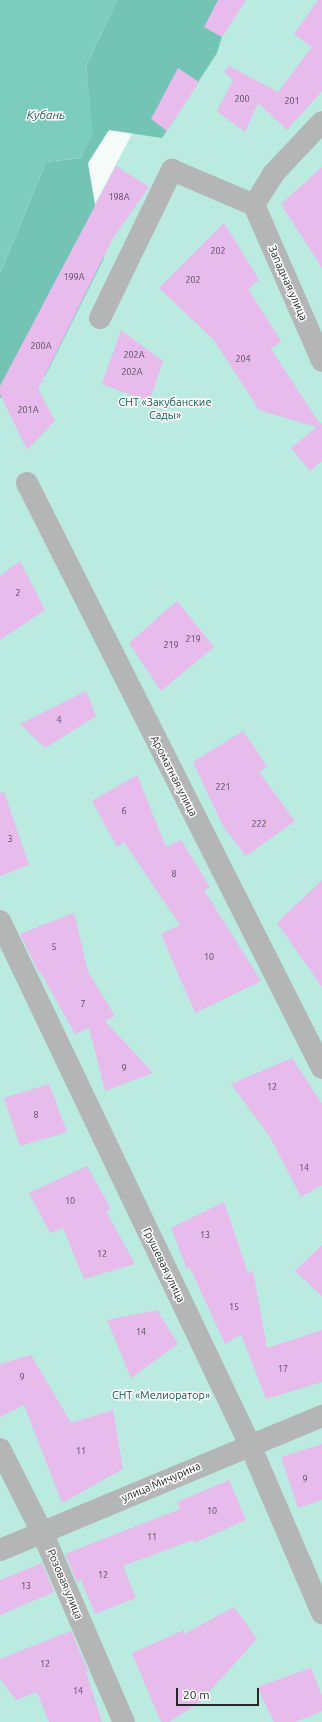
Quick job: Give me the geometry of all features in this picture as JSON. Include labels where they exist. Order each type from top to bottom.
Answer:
[{"type":"street","points":[[100,318],[172,170],[254,205],[273,174],[322,122]]},
{"type":"street","name":"Западная улица","points":[[254,205],[322,361]]},
{"type":"street","name":"Ароматная улица","points":[[27,483],[322,1068]]},
{"type":"street","name":"Грушевая улица","points":[[0,921],[250,1445],[322,1613]]},
{"type":"street","name":"улица Мичурина","points":[[0,1550],[322,1416]]},
{"type":"street","name":"Розовая улица","points":[[0,1449],[42,1532],[124,1722]]},
{"type":"green space","name":"СНТ «Мелиоратор»","points":[[198,0],[322,0],[322,1722],[0,1722],[0,383],[159,83]]},
{"type":"shaded area","points":[[117,0],[233,0],[217,53],[162,138],[109,130],[88,163],[104,258],[45,376],[0,398],[0,273],[46,162],[81,158],[92,133],[86,66]]},
{"type":"water","name":"Кубань","points":[[0,0],[117,0],[86,66],[93,133],[81,158],[46,162],[0,273]]},
{"type":"building","points":[[218,0],[246,0],[222,37],[204,27]]},
{"type":"building","points":[[318,0],[322,0],[322,91],[287,130],[258,103],[245,132],[217,111],[233,80],[224,72],[229,66],[278,92],[312,47],[294,34]]},
{"type":"building","points":[[178,68],[199,82],[167,131],[151,119]]},
{"type":"building","points":[[116,166],[149,187],[113,238],[38,389],[55,421],[27,450],[0,394],[0,386]]},
{"type":"building","points":[[322,167],[322,268],[281,204]]},
{"type":"building","points":[[224,223],[259,280],[248,289],[281,341],[271,349],[320,424],[322,423],[322,461],[310,471],[291,448],[317,427],[259,410],[214,340],[159,288]]},
{"type":"building","points":[[121,330],[163,361],[149,402],[102,384]]},
{"type":"building","points":[[20,561],[45,610],[0,640],[0,576]]},
{"type":"building","points":[[177,601],[214,647],[161,691],[129,643]]},
{"type":"building","points":[[86,691],[96,716],[45,748],[20,724]]},
{"type":"building","points":[[243,731],[267,766],[259,772],[295,821],[246,856],[223,826],[193,762]]},
{"type":"building","points":[[137,775],[166,847],[181,840],[210,887],[204,890],[261,981],[195,1013],[161,934],[180,925],[124,842],[117,847],[92,801]]},
{"type":"building","points":[[4,792],[29,865],[0,876],[0,793]]},
{"type":"building","points":[[322,880],[322,987],[277,923]]},
{"type":"building","points":[[74,913],[88,972],[115,1016],[105,1021],[153,1073],[105,1091],[89,1028],[75,1034],[41,973],[39,973],[20,934]]},
{"type":"building","points":[[292,1058],[322,1104],[322,1185],[301,1197],[270,1137],[231,1084]]},
{"type":"building","points":[[49,1084],[67,1132],[20,1146],[4,1098]]},
{"type":"building","points":[[87,1166],[111,1209],[106,1211],[135,1264],[84,1279],[63,1228],[50,1233],[29,1193]]},
{"type":"building","points":[[224,1202],[248,1273],[253,1271],[267,1348],[322,1330],[322,1382],[266,1399],[241,1334],[225,1344],[190,1268],[187,1269],[171,1228]]},
{"type":"building","points":[[322,1245],[322,1296],[295,1271]]},
{"type":"building","points":[[157,1310],[178,1344],[131,1378],[107,1320]]},
{"type":"building","points":[[31,1355],[71,1423],[113,1410],[123,1469],[62,1503],[24,1405],[0,1417],[0,1364]]},
{"type":"building","points":[[322,1444],[322,1500],[298,1508],[281,1457]]},
{"type":"building","points":[[229,1480],[246,1520],[194,1543],[193,1540],[123,1566],[136,1598],[95,1614],[81,1580],[77,1582],[65,1554],[180,1509],[177,1502]]},
{"type":"building","points":[[42,1563],[54,1592],[0,1615],[0,1580]]},
{"type":"building","points":[[234,1607],[257,1639],[200,1702],[169,1722],[161,1722],[132,1653],[184,1630],[184,1634]]},
{"type":"building","points":[[71,1631],[88,1671],[86,1672],[102,1722],[49,1722],[37,1692],[16,1700],[0,1679],[0,1659]]},
{"type":"building","points":[[311,1668],[322,1696],[322,1711],[295,1722],[274,1722],[257,1687]]},
{"type":"park label","name":"СНТ «Закубанские Сады»","points":[[165,409]]}]
